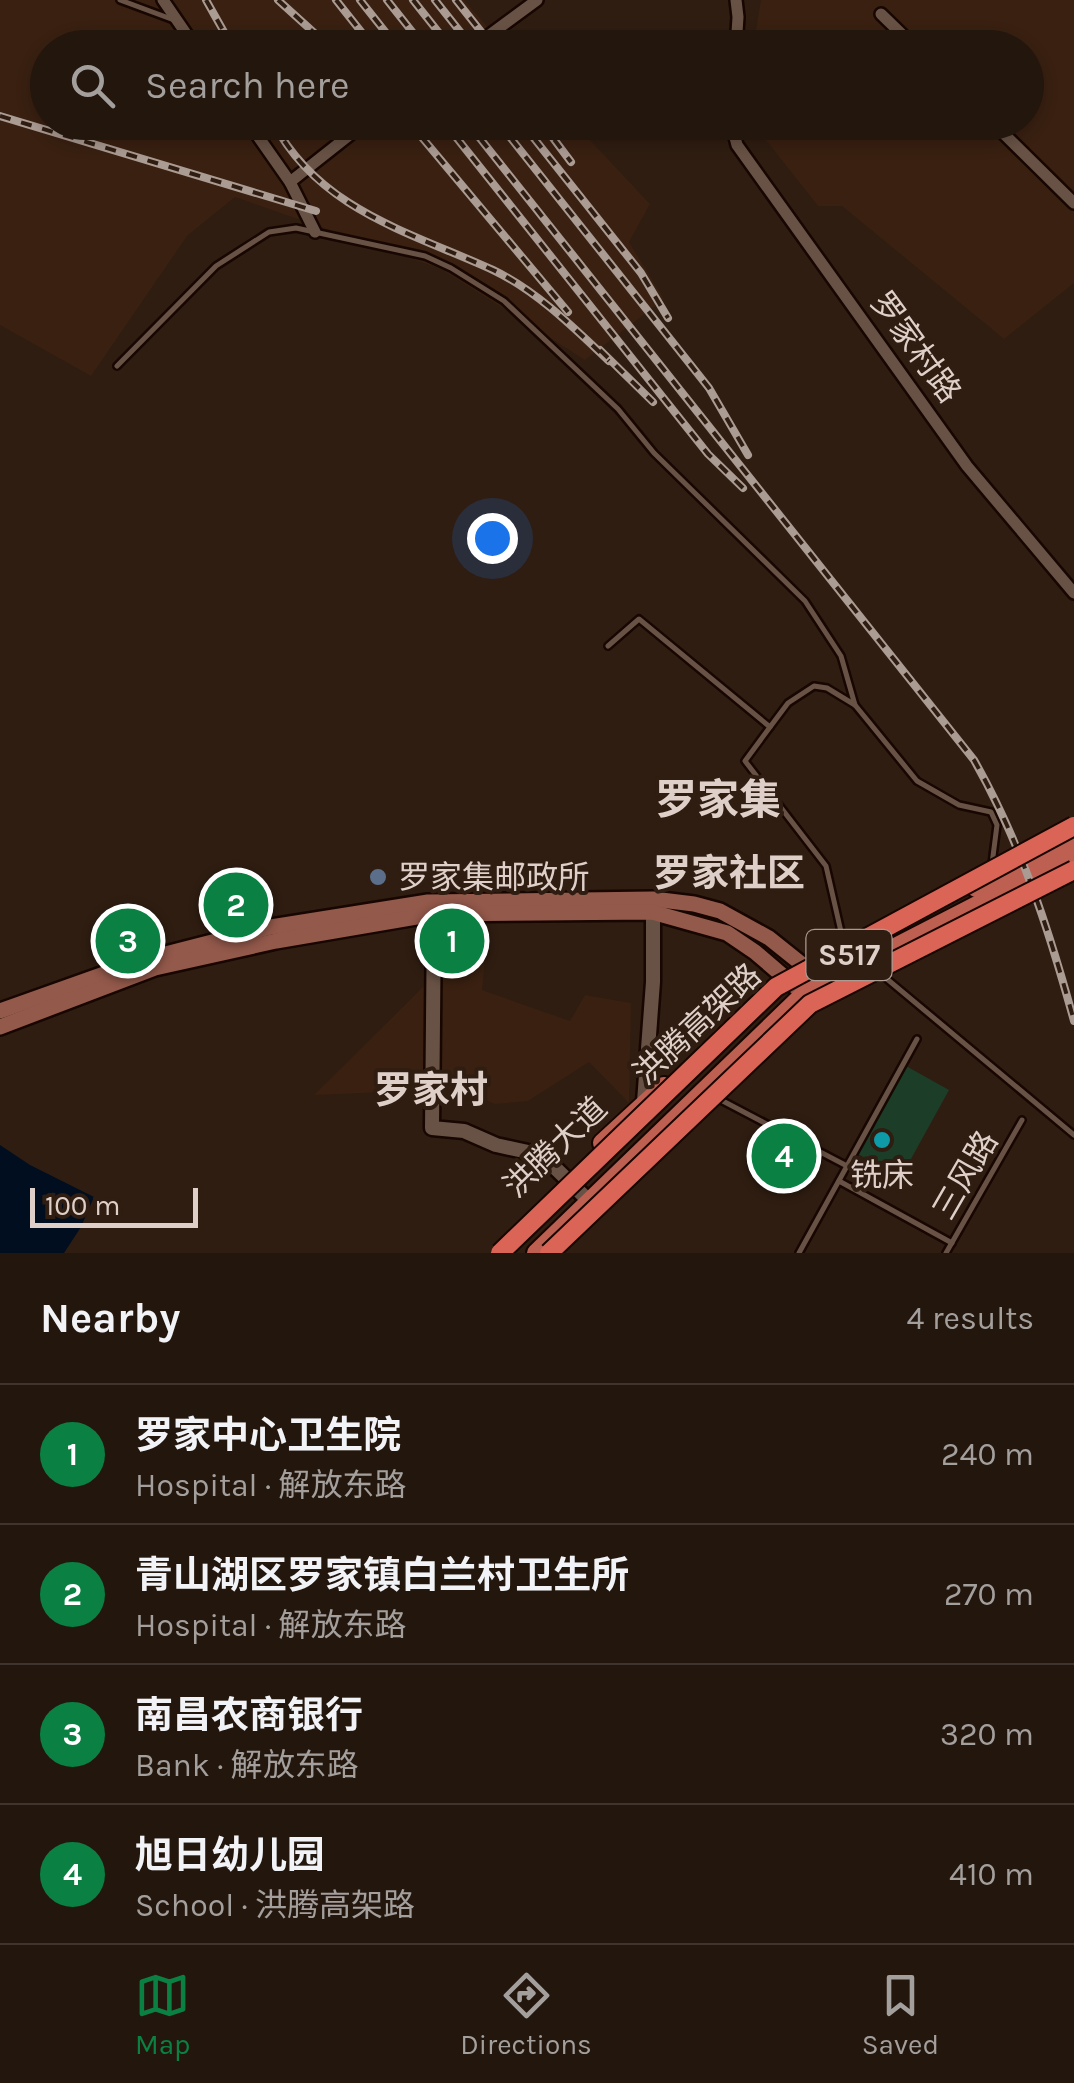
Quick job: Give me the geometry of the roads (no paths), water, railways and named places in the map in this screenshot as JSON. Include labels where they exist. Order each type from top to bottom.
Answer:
[{"type":"highway","name":"洪腾高架路","points":[[500,1253],[776,987],[1074,826]]},
{"type":"highway","name":"洪腾高架路","points":[[549,1253],[810,1004],[1074,870]]},
{"type":"main road","name":"洪腾大道","points":[[488,1253],[644,1102],[799,990],[1049,858],[1074,839]]},
{"type":"main road","name":"洪腾大道","points":[[1049,858],[1074,855]]},
{"type":"main road","points":[[1049,858],[1074,880]]},
{"type":"main road","points":[[0,1011],[146,959],[272,927],[428,902],[653,905],[720,911],[769,938],[819,977]]},
{"type":"main road","points":[[0,1027],[155,968],[276,940],[434,914],[653,905],[726,933],[799,990]]},
{"type":"main road","name":"洪腾大道","points":[[536,1253],[799,990]]},
{"type":"street","points":[[163,0],[184,30]]},
{"type":"street","points":[[496,30],[537,0]]},
{"type":"street","points":[[736,0],[737,30]]},
{"type":"street","points":[[881,14],[897,30]]},
{"type":"street","points":[[261,140],[290,182],[316,232]]},
{"type":"street","points":[[290,182],[343,140]]},
{"type":"street","name":"罗家村路","points":[[736,140],[967,466],[1074,593]]},
{"type":"street","points":[[1010,140],[1074,203]]},
{"type":"street","points":[[644,1102],[653,982],[653,905]]},
{"type":"street","points":[[434,914],[432,1128],[464,1132],[496,1145],[542,1156],[568,1176],[590,1202]]},
{"type":"lane","points":[[120,0],[178,22]]},
{"type":"lane","points":[[117,366],[216,266],[269,232],[296,228],[425,256],[504,301],[618,409],[654,452],[805,600],[841,656],[855,705]]},
{"type":"lane","points":[[608,646],[640,619],[770,726]]},
{"type":"lane","points":[[992,864],[997,825],[990,812],[959,806],[918,781],[855,705],[827,688],[814,686],[788,703],[746,761],[826,866],[842,936],[860,957],[1074,1135]]},
{"type":"lane","points":[[799,1253],[917,1040]]},
{"type":"lane","points":[[685,1107],[708,1095],[731,1103],[847,1166]]},
{"type":"lane","name":"三风路","points":[[946,1253],[1022,1120]]},
{"type":"lane","points":[[839,1181],[952,1243]]},
{"type":"water","points":[[0,1145],[94,1197],[64,1253],[0,1253]]},
{"type":"railway","points":[[206,0],[223,30]]},
{"type":"railway","points":[[278,0],[311,30]]},
{"type":"railway","points":[[336,0],[360,30]]},
{"type":"railway","points":[[360,0],[384,30]]},
{"type":"railway","points":[[387,0],[411,30]]},
{"type":"railway","points":[[413,0],[437,30]]},
{"type":"railway","points":[[435,0],[459,30]]},
{"type":"railway","points":[[456,0],[480,30]]},
{"type":"railway","points":[[0,116],[30,125]]},
{"type":"railway","points":[[80,140],[316,211]]},
{"type":"railway","points":[[284,140],[315,177],[341,197],[399,230],[525,288],[609,361]]},
{"type":"railway","points":[[424,140],[568,312]]},
{"type":"railway","points":[[458,140],[708,454],[743,488]]},
{"type":"railway","points":[[481,140],[974,760],[1006,823],[1032,888],[1074,1021]]},
{"type":"railway","points":[[512,140],[709,388],[748,455]]},
{"type":"railway","points":[[535,140],[641,273],[668,318]]},
{"type":"railway","points":[[554,140],[571,162]]},
{"type":"railway","points":[[600,350],[653,402]]},
{"type":"place","name":"罗家集邮政所","points":[[378,877]]},
{"type":"place","name":"青山湖区罗家镇白兰村卫生所","points":[[236,905]]},
{"type":"place","name":"南昌农商银行","points":[[128,941]]},
{"type":"place","name":"罗家中心卫生院","points":[[452,941]]},
{"type":"place","name":"铣床","points":[[882,1140]]},
{"type":"place","name":"旭日幼儿园","points":[[784,1156]]},
{"type":"district","name":"罗家集","points":[[718,799]]},
{"type":"district","name":"罗家社区","points":[[729,873]]},
{"type":"district","name":"罗家村","points":[[431,1090]]}]
